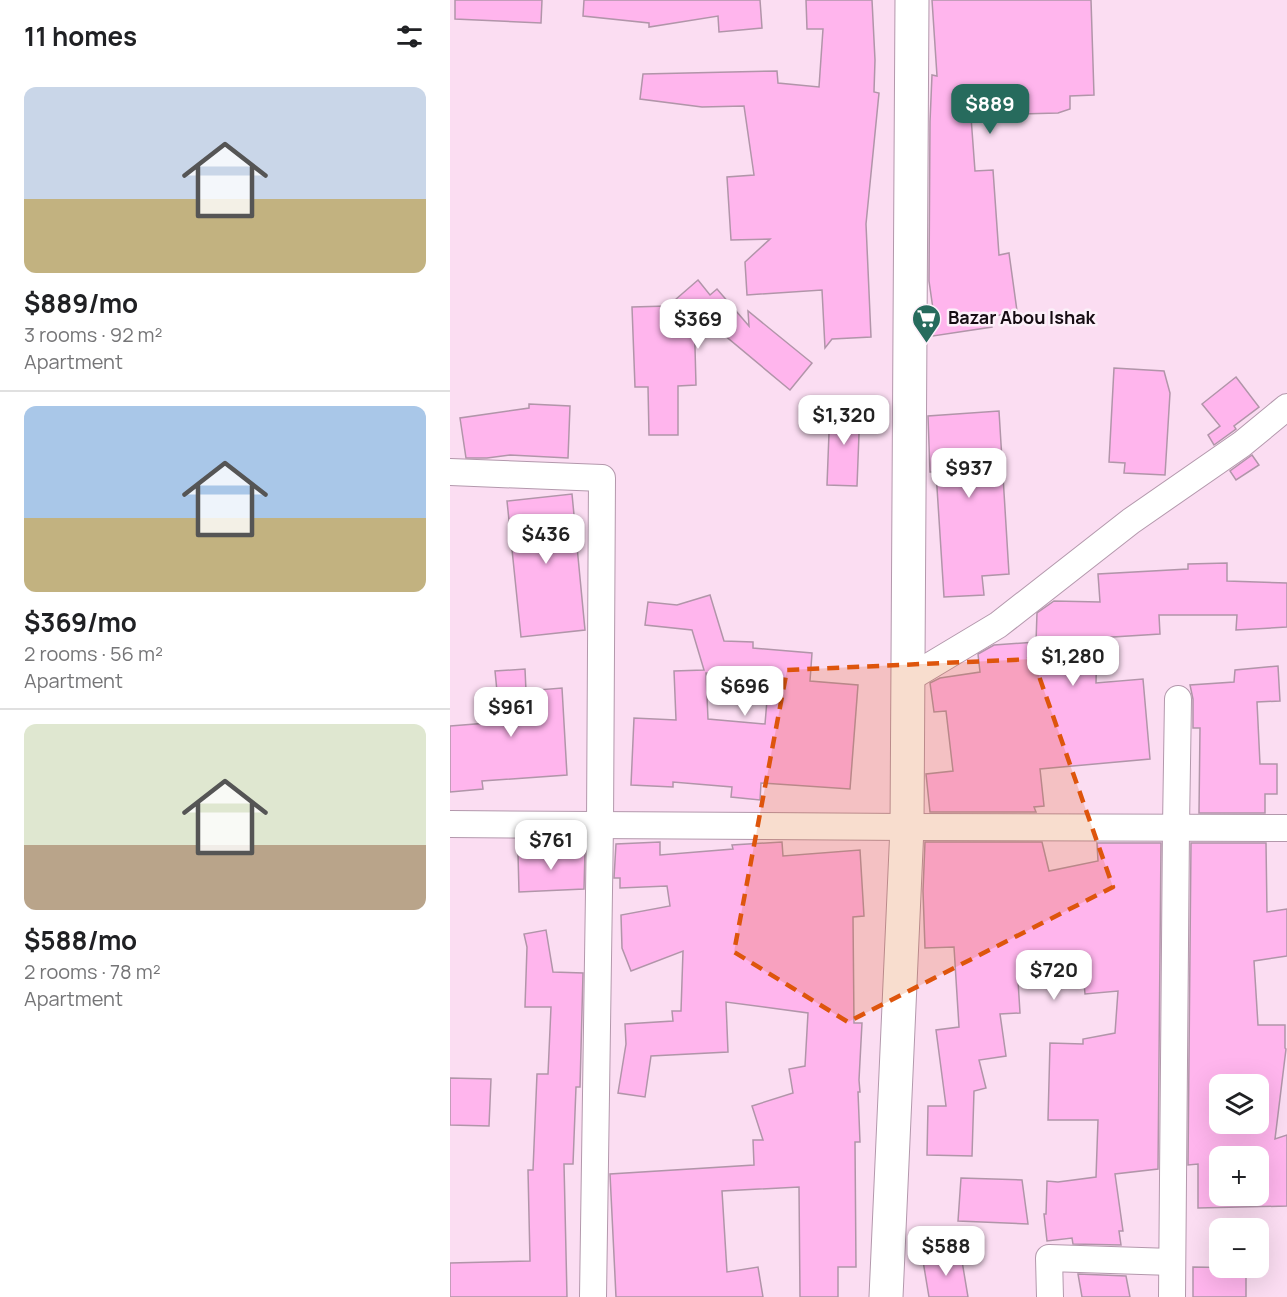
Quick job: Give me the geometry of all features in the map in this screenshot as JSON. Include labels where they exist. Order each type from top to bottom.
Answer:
[{"type":"street","points":[[886,1297],[907,827],[912,0]]},
{"type":"street","points":[[908,679],[998,625],[1131,521],[1242,444],[1287,407]]},
{"type":"street","points":[[450,472],[602,478],[600,824],[593,1297]]},
{"type":"street","points":[[1172,1297],[1178,699]]},
{"type":"street","points":[[450,824],[1287,828]]},
{"type":"street","points":[[1050,1297],[1049,1258],[1172,1262]]},
{"type":"highlighted area","points":[[1033,659],[1113,887],[848,1022],[734,952],[787,670]]},
{"type":"building","points":[[455,0],[542,0],[541,23],[455,19]]},
{"type":"building","points":[[584,0],[760,0],[762,28],[719,32],[718,16],[649,27],[649,23],[583,16]]},
{"type":"building","points":[[806,0],[872,0],[874,92],[879,93],[866,224],[871,337],[832,339],[825,348],[822,290],[747,295],[745,262],[770,239],[731,240],[727,177],[754,175],[744,106],[702,107],[640,99],[643,74],[777,71],[778,83],[819,87],[823,29],[807,29]]},
{"type":"building","points":[[932,0],[1091,0],[1094,95],[1070,96],[1070,109],[1058,113],[1020,114],[1020,119],[971,117],[975,171],[993,170],[999,255],[1009,253],[1017,311],[991,317],[992,327],[933,336],[929,310],[933,309],[929,281],[930,122],[932,75],[937,76]]},
{"type":"building","points":[[698,280],[710,295],[717,289],[749,326],[748,311],[812,363],[790,390],[694,310],[696,385],[678,386],[678,435],[649,435],[648,387],[635,387],[632,307],[668,306]]},
{"type":"building","points":[[1114,368],[1164,371],[1170,393],[1165,475],[1124,473],[1125,463],[1109,462]]},
{"type":"building","points":[[1236,377],[1259,407],[1234,426],[1236,429],[1214,445],[1208,435],[1220,426],[1202,404]]},
{"type":"building","points":[[529,404],[570,406],[568,458],[510,455],[466,458],[460,418],[529,408]]},
{"type":"building","points":[[830,407],[860,408],[857,486],[827,485]]},
{"type":"building","points":[[999,411],[1009,574],[982,576],[984,595],[944,597],[936,472],[930,472],[928,416]]},
{"type":"building","points":[[1252,455],[1259,465],[1236,480],[1230,471]]},
{"type":"building","points":[[572,494],[585,630],[521,637],[507,501]]},
{"type":"building","points":[[1227,563],[1227,581],[1287,583],[1287,627],[1236,630],[1237,615],[1159,615],[1160,634],[1097,638],[1096,683],[1143,679],[1150,759],[1040,769],[1044,806],[1034,807],[1036,812],[930,812],[926,774],[953,771],[946,711],[934,712],[930,683],[940,678],[980,672],[978,654],[994,645],[1036,642],[1037,613],[1054,601],[1100,602],[1098,574],[1188,569],[1188,564]]},
{"type":"building","points":[[710,595],[724,641],[753,642],[753,648],[812,653],[810,681],[858,685],[850,789],[761,783],[760,800],[731,797],[732,787],[673,782],[673,787],[631,785],[634,718],[676,720],[674,671],[704,670],[692,630],[645,625],[648,602],[677,605]],"holes":[[[706,673],[769,676],[765,724],[708,719]]]},
{"type":"building","points":[[1278,666],[1280,701],[1257,702],[1260,764],[1277,764],[1277,794],[1265,794],[1265,813],[1199,813],[1200,728],[1193,728],[1193,699],[1190,685],[1234,682],[1235,670]]},
{"type":"building","points":[[525,669],[526,691],[562,688],[567,775],[482,781],[483,789],[450,792],[450,726],[500,722],[495,671]]},
{"type":"building","points":[[660,842],[660,855],[733,849],[732,845],[782,842],[783,856],[860,850],[864,916],[853,917],[854,1023],[862,1023],[860,1092],[858,1092],[860,1142],[855,1142],[856,1267],[838,1267],[838,1297],[800,1297],[799,1187],[722,1191],[727,1272],[758,1267],[763,1297],[616,1297],[610,1174],[754,1165],[753,1140],[763,1140],[752,1106],[793,1093],[789,1069],[805,1066],[808,1013],[726,1002],[728,1052],[651,1056],[645,1097],[618,1093],[626,1044],[625,1024],[673,1021],[672,1011],[681,1011],[683,951],[631,971],[622,948],[621,915],[670,906],[667,886],[620,888],[620,878],[614,878],[616,844]]},
{"type":"building","points":[[925,842],[1042,842],[1049,871],[1098,861],[1097,843],[1161,843],[1158,1169],[1115,1174],[1123,1231],[1119,1231],[1121,1245],[1073,1244],[1072,1238],[1047,1241],[1044,1214],[1046,1214],[1047,1181],[1058,1182],[1096,1177],[1098,1120],[1048,1120],[1050,1043],[1083,1044],[1083,1039],[1115,1033],[1118,991],[1085,994],[1082,963],[1017,964],[1020,1013],[1000,1014],[1006,1056],[979,1060],[986,1088],[974,1091],[972,1156],[927,1155],[928,1106],[946,1106],[936,1030],[959,1027],[954,947],[925,948],[923,891]]},
{"type":"building","points":[[1191,843],[1266,843],[1267,912],[1287,909],[1287,956],[1254,961],[1258,1025],[1285,1025],[1286,1049],[1275,1139],[1287,1135],[1287,1206],[1198,1208],[1198,1164],[1188,1165]]},
{"type":"building","points":[[585,851],[584,889],[519,892],[518,854]]},
{"type":"building","points":[[546,930],[553,972],[583,973],[580,1087],[576,1087],[573,1164],[564,1164],[567,1297],[450,1297],[450,1263],[530,1261],[528,1170],[533,1170],[537,1074],[548,1074],[551,1007],[525,1007],[527,947],[524,934]]},
{"type":"building","points":[[450,1078],[491,1079],[489,1126],[450,1125]]},
{"type":"building","points":[[961,1178],[1022,1180],[1028,1224],[958,1221]]},
{"type":"building","points":[[961,1255],[968,1297],[929,1297],[923,1261]]},
{"type":"building","points":[[1193,1267],[1209,1267],[1209,1278],[1246,1278],[1246,1297],[1193,1297]]},
{"type":"building","points":[[1078,1274],[1126,1276],[1130,1297],[1082,1297]]},
{"type":"place","name":"Bazar Abou Ishak","points":[[927,344]]}]
